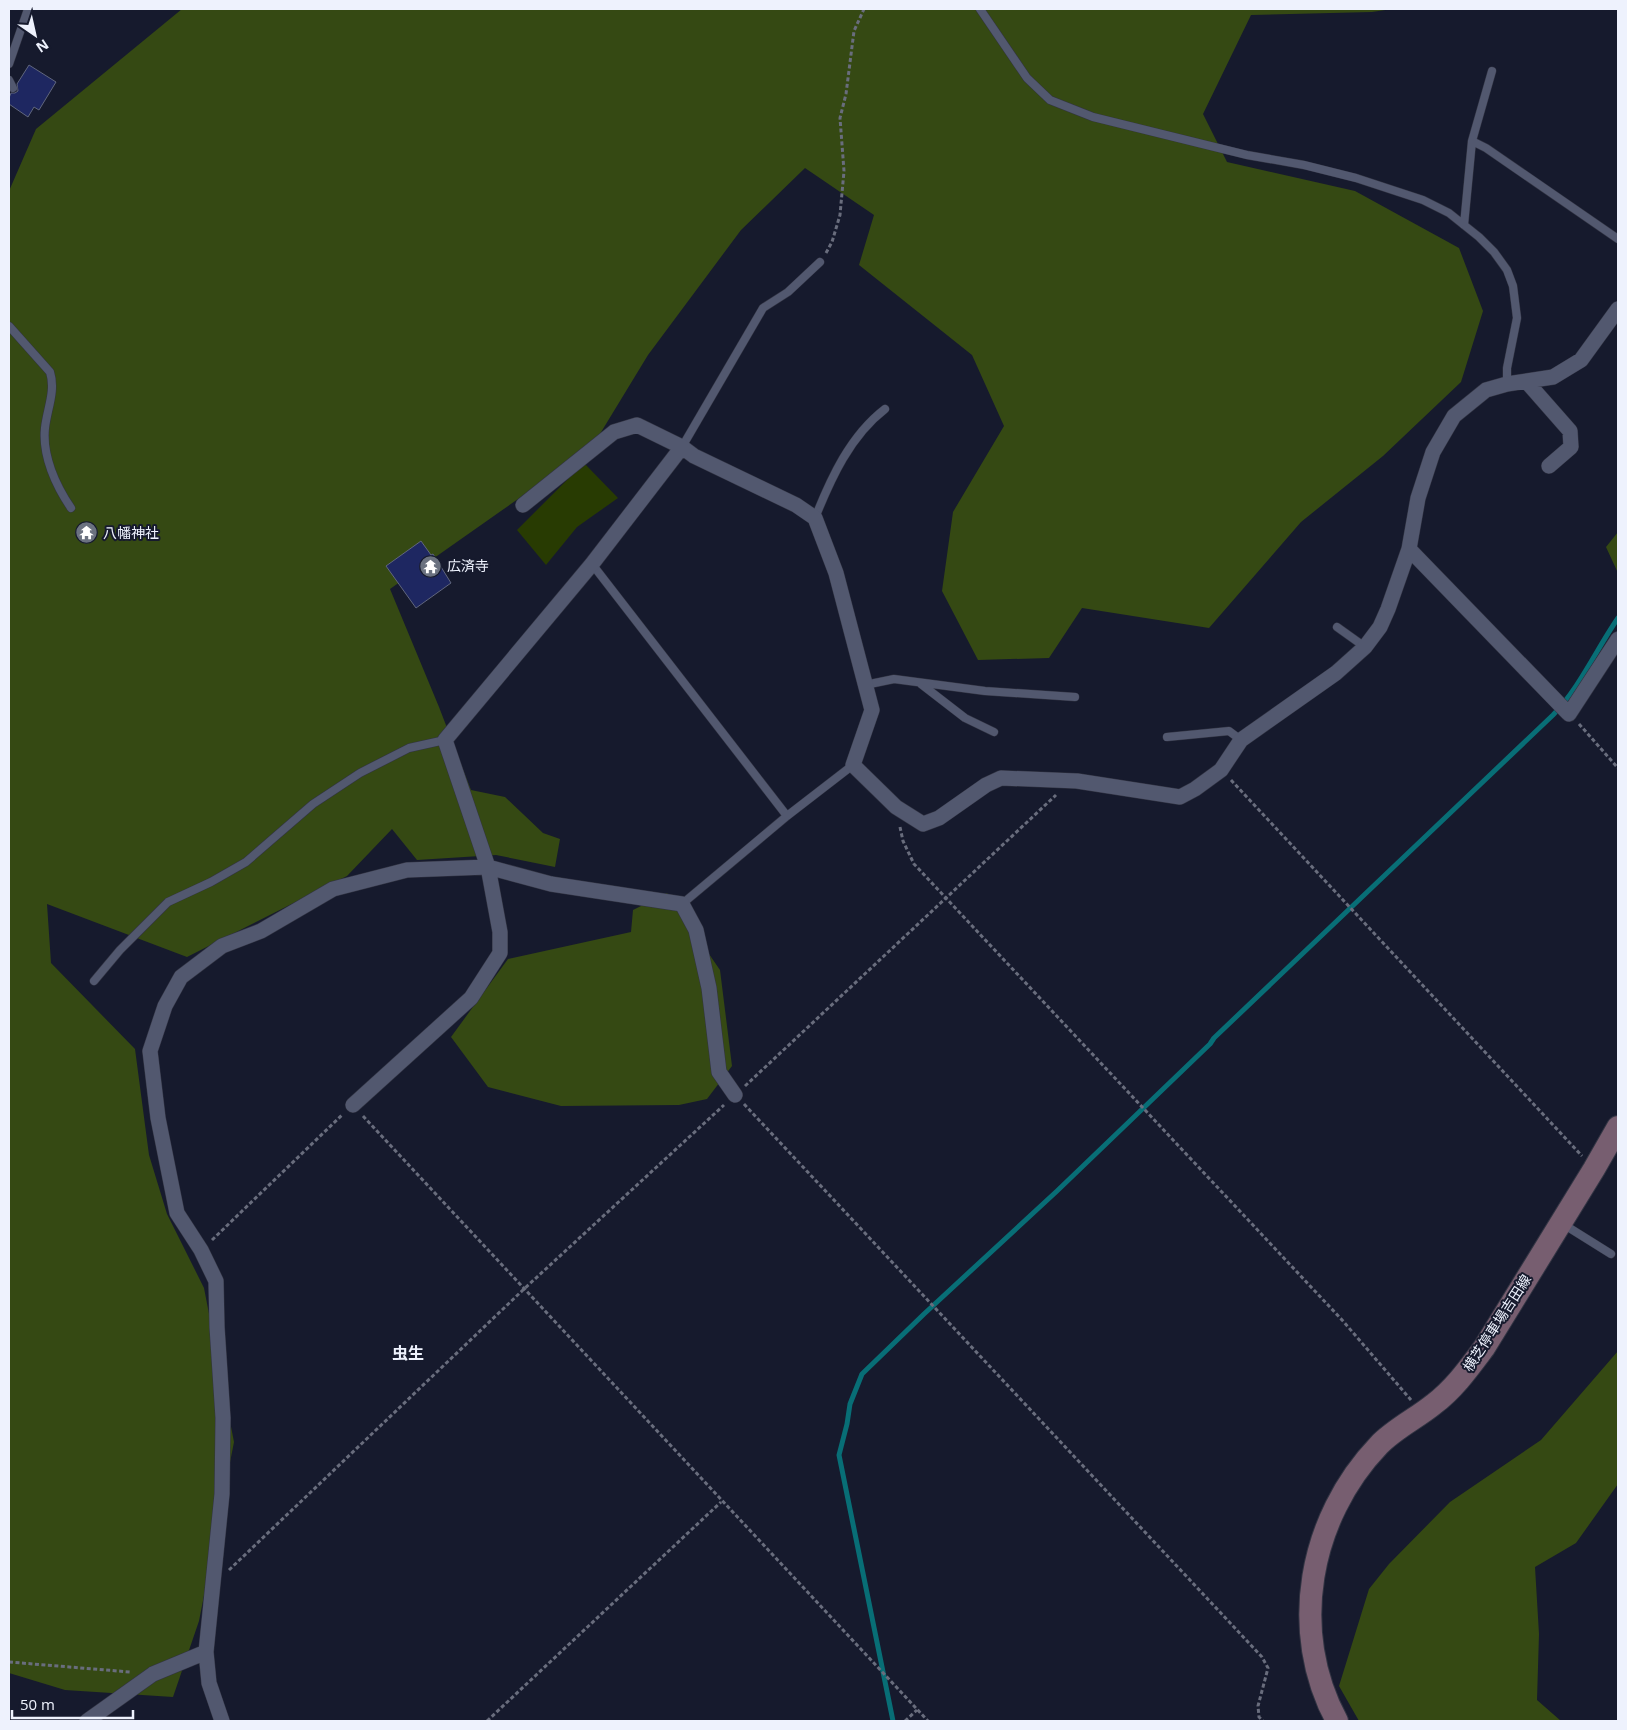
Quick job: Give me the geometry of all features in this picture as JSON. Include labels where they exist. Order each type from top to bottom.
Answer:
[{"type":"main road","name":"横芝停車場吉田線","points":[[1335,1720],[1315,1662],[1309,1625],[1312,1586],[1320,1546],[1335,1508],[1358,1468],[1381,1443],[1454,1387],[1484,1348],[1618,1127]]},
{"type":"street","points":[[523,505],[614,432],[637,425],[682,447],[694,456],[796,505],[815,518],[836,573],[872,710],[853,765],[896,807],[923,824],[939,818],[986,785],[1001,778],[1071,780],[1180,796],[1195,789],[1221,770],[1241,740],[1336,673],[1365,647],[1380,627],[1409,549],[1418,498],[1433,452],[1454,416],[1486,390],[1507,384],[1553,378],[1581,360],[1618,309]]},
{"type":"street","points":[[1526,381],[1570,431],[1571,447],[1549,466]]},
{"type":"street","points":[[353,1105],[471,998],[500,953],[500,932],[488,867],[445,740],[592,564],[682,447]]},
{"type":"street","points":[[1409,549],[1566,710],[1618,639]]},
{"type":"street","points":[[222,1721],[209,1683],[206,1652],[222,1494],[223,1418],[216,1281],[201,1250],[176,1213],[158,1118],[150,1051],[165,1006],[181,977],[222,946],[261,931],[333,889],[407,870],[488,867],[550,884],[682,904],[696,930],[709,988],[719,1072],[735,1094]]},
{"type":"street","points":[[87,1721],[153,1674],[206,1652]]},
{"type":"lane","points":[[9,64],[28,9]]},
{"type":"lane","points":[[980,9],[1027,78],[1050,100],[1093,117],[1247,155],[1304,165],[1356,178],[1423,200],[1449,213],[1494,252],[1507,270],[1513,286],[1517,318],[1507,368],[1507,384]]},
{"type":"lane","points":[[1464,225],[1472,141],[1492,71]]},
{"type":"lane","points":[[9,80],[13,88]]},
{"type":"lane","points":[[1472,141],[1486,148],[1618,239]]},
{"type":"lane","points":[[682,447],[763,308],[788,292],[820,262]]},
{"type":"lane","points":[[9,326],[50,372],[53,381],[45,429],[46,446],[60,491],[71,508]]},
{"type":"lane","points":[[815,518],[830,480],[850,448],[885,409]]},
{"type":"lane","points":[[592,564],[787,816]]},
{"type":"lane","points":[[1337,627],[1365,647]]},
{"type":"lane","points":[[865,685],[894,680],[985,691],[1074,697]]},
{"type":"lane","points":[[919,683],[965,718],[994,732]]},
{"type":"lane","points":[[1167,737],[1229,731],[1241,740]]},
{"type":"lane","points":[[94,981],[120,950],[168,902],[211,882],[246,862],[313,804],[360,773],[409,748],[445,740]]},
{"type":"lane","points":[[682,904],[787,816],[853,765]]},
{"type":"lane","points":[[1561,1222],[1611,1254]]},
{"type":"path","points":[[820,262],[832,242],[840,215],[844,171],[840,118],[846,94],[854,31],[864,9]]},
{"type":"path","points":[[1566,710],[1618,768]]},
{"type":"path","points":[[1221,770],[1594,1169]]},
{"type":"path","points":[[214,1585],[524,1289],[1071,780]]},
{"type":"path","points":[[896,807],[903,841],[914,864],[1343,1321],[1422,1413]]},
{"type":"path","points":[[735,1094],[1262,1657],[1268,1668],[1258,1706],[1259,1717],[1263,1721]]},
{"type":"path","points":[[201,1250],[353,1105],[928,1721]]},
{"type":"path","points":[[488,1721],[722,1502]]},
{"type":"path","points":[[9,1662],[153,1674]]},
{"type":"path","points":[[905,1721],[917,1710]]},
{"type":"green space","points":[[182,9],[1392,9],[1372,12],[1251,15],[1203,114],[1227,162],[1355,191],[1459,248],[1483,311],[1461,382],[1383,456],[1301,522],[1209,628],[1082,608],[1049,658],[978,660],[942,591],[953,512],[1004,426],[972,355],[859,265],[874,215],[805,168],[741,230],[648,355],[592,447],[390,589],[471,790],[505,797],[543,833],[560,839],[555,867],[496,855],[417,860],[392,829],[347,876],[187,957],[47,904],[51,963],[135,1049],[149,1155],[167,1214],[204,1288],[234,1442],[199,1621],[173,1697],[65,1690],[9,1673],[9,191],[36,129]]},
{"type":"green space","points":[[584,463],[618,498],[577,527],[546,565],[517,530]]},
{"type":"green space","points":[[1618,532],[1618,573],[1606,547]]},
{"type":"green space","points":[[667,893],[720,970],[732,1066],[707,1099],[679,1105],[561,1106],[488,1087],[451,1037],[508,959],[631,932],[633,910]]},
{"type":"green space","points":[[1618,1351],[1618,1484],[1576,1543],[1535,1567],[1539,1634],[1537,1700],[1561,1721],[1359,1721],[1339,1686],[1369,1589],[1389,1564],[1450,1502],[1541,1440]]},
{"type":"building","points":[[29,65],[56,82],[39,110],[34,107],[28,117],[9,104],[9,98],[11,93],[18,91],[17,84]]},
{"type":"building","points":[[421,541],[431,555],[433,554],[451,583],[416,608],[386,566]]},
{"type":"waterway","points":[[893,1721],[839,1455],[850,1404],[862,1374],[1057,1191],[1210,1044],[1214,1038],[1553,715],[1580,680],[1618,618]]},
{"type":"place","name":"八幡神社","points":[[87,533]]},
{"type":"place","name":"広済寺","points":[[431,566]]},
{"type":"district","name":"虫生","points":[[408,1353]]}]
